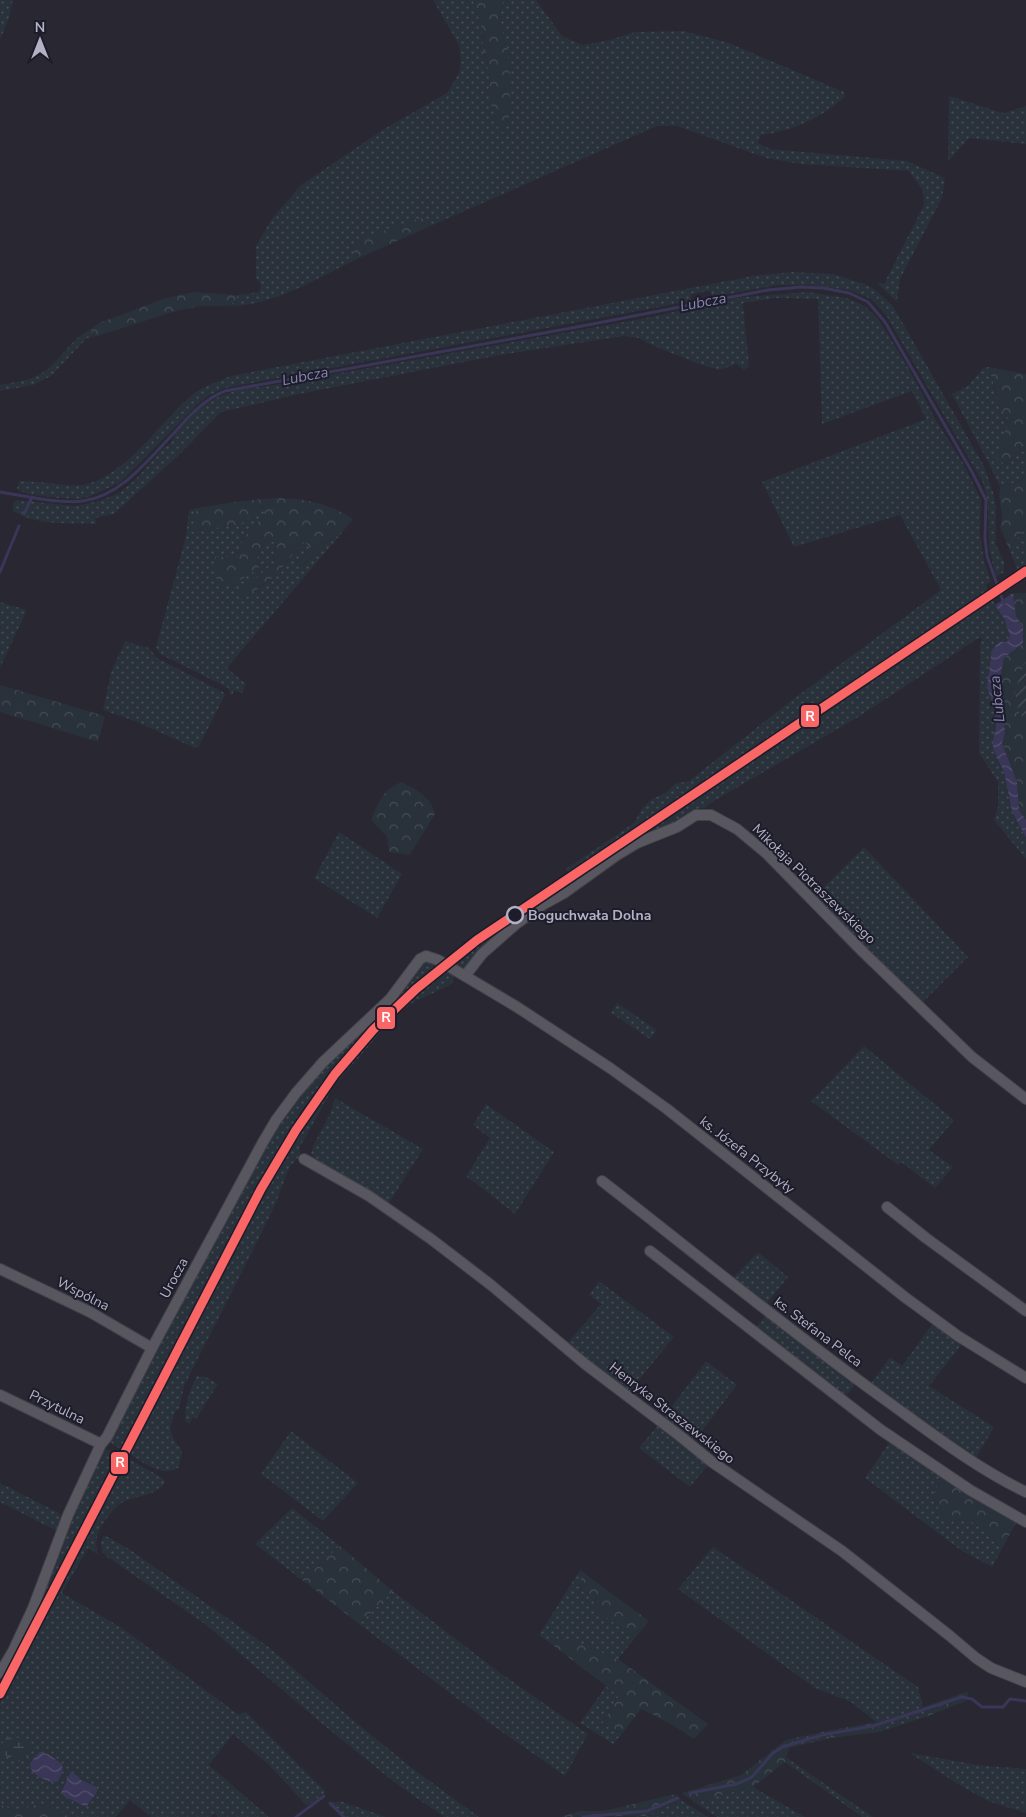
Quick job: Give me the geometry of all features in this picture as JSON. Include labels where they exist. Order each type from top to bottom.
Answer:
[{"type":"street","name":"Mikołaja Piotraszewskiego","points":[[464,976],[482,954],[516,924],[617,855],[637,843],[677,827],[696,815],[711,815],[736,829],[767,854],[863,952],[966,1050],[1026,1100]]},
{"type":"street","name":"Urocza","points":[[0,1673],[13,1651],[33,1608],[68,1515],[101,1444],[107,1437],[152,1348],[263,1142],[296,1093],[323,1062],[390,998],[420,959],[426,956],[432,957],[445,964]]},
{"type":"street","name":"ks. Józefa Przybyły","points":[[445,964],[517,1007],[610,1068],[666,1109],[906,1298],[958,1336],[1026,1378]]},
{"type":"street","name":"Henryka Straszewskiego","points":[[304,1159],[369,1196],[431,1239],[497,1290],[585,1364],[712,1462],[751,1491],[842,1551],[976,1658],[990,1668],[1026,1682]]},
{"type":"street","name":"ks. Stefana Pelca","points":[[602,1181],[797,1335],[973,1464],[1026,1492]]},
{"type":"street","points":[[887,1207],[1026,1311]]},
{"type":"street","points":[[650,1252],[881,1430],[970,1490],[1026,1522]]},
{"type":"street","name":"Wspólna","points":[[0,1268],[90,1312],[152,1348]]},
{"type":"street","name":"Przytulna","points":[[0,1395],[101,1444]]},
{"type":"green space","points":[[0,0],[13,0],[9,18],[0,40]]},
{"type":"green space","points":[[433,0],[473,0],[482,28],[483,48],[489,73],[490,85],[488,95],[508,52],[499,19],[503,0],[536,0],[562,36],[582,45],[610,40],[635,32],[684,31],[729,43],[844,92],[845,96],[817,117],[795,127],[761,135],[758,143],[770,149],[907,161],[945,178],[942,198],[900,279],[897,302],[876,282],[884,284],[924,205],[923,191],[909,171],[801,164],[766,158],[677,126],[657,126],[433,225],[421,218],[351,245],[357,259],[278,297],[262,302],[228,306],[238,299],[235,295],[259,292],[261,285],[256,278],[256,246],[271,220],[301,185],[384,129],[447,93],[459,73],[461,62],[459,45]]},
{"type":"green space","points":[[473,0],[503,0],[499,19],[508,52],[510,80],[509,121],[503,133],[499,130],[488,95],[490,85],[489,73],[483,48],[482,28]]},
{"type":"green space","points":[[949,96],[1003,113],[1026,106],[1026,144],[969,138],[948,162]]},
{"type":"green space","points":[[421,218],[433,225],[357,259],[351,245],[366,237]]},
{"type":"green space","points":[[792,272],[833,274],[867,285],[893,306],[984,466],[996,506],[996,545],[1004,561],[1004,572],[996,577],[989,548],[988,502],[983,483],[886,315],[871,299],[849,290],[808,285],[778,285],[713,297],[710,291],[691,294],[691,301],[225,388],[208,396],[197,405],[121,482],[80,499],[27,494],[17,489],[19,481],[81,485],[97,481],[127,460],[196,392],[231,376],[753,276]]},
{"type":"green space","points":[[195,292],[235,295],[238,299],[228,306],[199,306],[173,312],[94,337],[91,329],[99,323],[166,298]]},
{"type":"green space","points":[[808,292],[847,298],[865,306],[879,320],[909,369],[937,422],[963,463],[981,500],[980,534],[984,561],[991,581],[986,585],[988,592],[569,874],[566,869],[634,823],[643,807],[652,799],[665,793],[675,784],[689,781],[788,703],[941,590],[900,515],[794,547],[762,482],[926,419],[912,391],[822,424],[818,299],[775,298],[743,303],[749,365],[744,370],[737,364],[719,370],[696,363],[639,338],[624,336],[500,355],[299,394],[221,412],[180,454],[114,514],[95,518],[97,524],[43,521],[23,516],[13,511],[13,504],[16,500],[76,506],[99,501],[119,493],[137,478],[162,449],[171,443],[175,434],[201,407],[218,397],[237,390],[646,318],[743,297]]},
{"type":"green space","points":[[91,329],[94,337],[87,338],[51,376],[33,385],[0,391],[0,385],[27,380],[42,373],[55,363],[77,339]]},
{"type":"green space","points":[[989,367],[1000,408],[1011,421],[1001,440],[1004,464],[1026,449],[1026,479],[1000,487],[952,394],[968,386],[983,368]]},
{"type":"green space","points":[[989,367],[1026,374],[1026,449],[1004,464],[996,457],[1001,440],[1010,421],[1000,408]]},
{"type":"green space","points":[[1026,479],[1026,527],[1009,549],[1000,527],[1002,516],[999,497],[1000,487]]},
{"type":"green space","points":[[272,498],[314,502],[344,513],[353,519],[340,535],[335,535],[300,568],[296,563],[310,548],[304,541],[275,576],[245,598],[240,592],[274,563],[275,542],[265,541],[257,555],[259,569],[229,586],[217,583],[215,557],[238,557],[244,537],[265,514],[261,507],[241,524],[191,532],[197,508]]},
{"type":"green space","points":[[261,507],[265,514],[244,537],[238,557],[216,557],[259,569],[257,555],[265,541],[275,542],[274,563],[241,592],[245,598],[275,576],[304,541],[310,548],[296,563],[300,568],[335,535],[340,535],[227,668],[246,684],[242,693],[234,691],[231,696],[228,688],[160,654],[156,647],[186,536],[189,510],[197,508],[192,532]]},
{"type":"green space","points":[[1026,527],[1026,566],[1018,571],[1009,549]]},
{"type":"green space","points":[[1013,593],[1026,593],[1026,662],[1023,665],[1019,714],[1026,716],[1026,820],[1019,810],[1017,782],[1002,743],[1005,725],[999,703],[1000,678],[1004,658],[1023,643],[1023,627],[1016,616]]},
{"type":"green space","points":[[992,599],[1005,620],[1010,637],[987,686],[995,713],[996,727],[993,749],[1004,772],[1012,811],[1026,838],[1026,859],[994,820],[998,807],[998,782],[979,753],[980,646],[982,639],[980,637],[860,716],[585,877],[463,971],[451,963],[537,903]]},
{"type":"green space","points":[[0,602],[27,610],[0,668]]},
{"type":"green space","points":[[125,641],[149,648],[157,658],[223,692],[225,695],[199,746],[195,748],[137,722],[103,710],[111,672]]},
{"type":"green space","points":[[1026,662],[1026,716],[1019,714],[1015,692],[1023,665]]},
{"type":"green space","points":[[0,685],[105,716],[98,742],[0,712]]},
{"type":"green space","points":[[402,782],[426,798],[435,814],[410,855],[389,852],[387,837],[371,820],[385,793]]},
{"type":"green space","points":[[339,832],[402,874],[377,918],[314,878]]},
{"type":"green space","points":[[864,847],[968,957],[921,1004],[812,895],[821,890]]},
{"type":"green space","points":[[428,960],[439,964],[365,1034],[332,1072],[301,1113],[269,1165],[122,1450],[112,1444],[109,1440],[262,1148],[304,1088],[422,962]]},
{"type":"green space","points":[[446,968],[454,976],[450,985],[412,1003],[381,1032],[334,1086],[300,1147],[300,1156],[290,1166],[275,1205],[184,1386],[179,1410],[176,1410],[171,1429],[175,1441],[181,1447],[182,1453],[179,1467],[173,1470],[160,1470],[147,1465],[129,1454],[260,1197],[323,1095],[353,1058],[395,1013]]},
{"type":"green space","points":[[617,1003],[657,1030],[650,1039],[611,1013]]},
{"type":"green space","points":[[864,1046],[954,1120],[929,1150],[953,1167],[935,1188],[901,1162],[898,1165],[811,1101]]},
{"type":"green space","points":[[335,1098],[423,1149],[387,1206],[318,1162],[311,1154],[313,1146],[329,1116]]},
{"type":"green space","points":[[486,1104],[554,1152],[515,1214],[466,1176],[490,1138],[473,1125]]},
{"type":"green space","points":[[758,1252],[788,1277],[765,1306],[732,1279]]},
{"type":"green space","points":[[599,1281],[674,1337],[629,1392],[566,1345],[601,1304],[589,1295]]},
{"type":"green space","points":[[766,1315],[856,1383],[844,1399],[755,1329]]},
{"type":"green space","points":[[933,1323],[962,1344],[929,1386],[994,1427],[975,1460],[869,1386],[890,1357],[902,1366]]},
{"type":"green space","points":[[706,1361],[737,1385],[693,1443],[663,1418]]},
{"type":"green space","points":[[197,1376],[206,1377],[218,1384],[196,1419],[193,1417],[189,1424],[185,1421],[187,1403]]},
{"type":"green space","points":[[659,1424],[708,1465],[690,1487],[639,1448]]},
{"type":"green space","points":[[291,1431],[358,1483],[323,1521],[261,1474]]},
{"type":"green space","points":[[891,1440],[943,1477],[932,1497],[947,1523],[960,1519],[975,1523],[1002,1549],[992,1567],[962,1551],[865,1478]]},
{"type":"green space","points":[[105,1449],[119,1454],[0,1687],[0,1679],[12,1658],[102,1451]]},
{"type":"green space","points":[[127,1458],[163,1478],[165,1482],[151,1493],[125,1501],[115,1508],[98,1533],[96,1543],[98,1555],[88,1548],[62,1593],[122,1628],[239,1715],[246,1712],[326,1792],[307,1806],[271,1767],[233,1734],[209,1765],[269,1817],[218,1817],[214,1813],[211,1817],[151,1817],[130,1800],[116,1817],[69,1817],[61,1811],[38,1804],[14,1811],[0,1804],[0,1703]]},
{"type":"green space","points":[[943,1477],[1017,1521],[1002,1549],[975,1523],[960,1519],[947,1523],[932,1497]]},
{"type":"green space","points":[[0,1483],[59,1513],[61,1519],[57,1531],[0,1502]]},
{"type":"green space","points":[[292,1508],[340,1546],[302,1580],[255,1544]]},
{"type":"green space","points":[[104,1535],[129,1549],[270,1648],[412,1768],[479,1817],[444,1817],[394,1782],[205,1624],[106,1556],[101,1546]]},
{"type":"green space","points":[[340,1546],[393,1591],[359,1624],[302,1580]]},
{"type":"green space","points":[[713,1547],[918,1687],[923,1707],[928,1716],[880,1732],[876,1722],[851,1702],[815,1688],[678,1589]]},
{"type":"green space","points":[[580,1570],[582,1591],[596,1595],[595,1609],[635,1638],[618,1659],[562,1637],[550,1643],[539,1635]]},
{"type":"green space","points":[[580,1570],[649,1621],[635,1638],[595,1609],[596,1596],[582,1591]]},
{"type":"green space","points":[[393,1591],[499,1672],[588,1734],[565,1776],[488,1722],[359,1624]]},
{"type":"green space","points":[[562,1637],[618,1659],[708,1724],[694,1739],[671,1724],[641,1709],[622,1734],[602,1724],[619,1696],[550,1643]]},
{"type":"green space","points":[[606,1686],[619,1696],[602,1724],[622,1734],[613,1744],[580,1723]]},
{"type":"green space","points":[[969,1691],[966,1701],[928,1716],[923,1707]]},
{"type":"green space","points":[[876,1722],[880,1732],[831,1738],[826,1731]]},
{"type":"green space","points":[[826,1731],[831,1738],[789,1748],[786,1740]]},
{"type":"green space","points":[[12,1736],[21,1739],[31,1749],[29,1755],[23,1760],[16,1760],[2,1754],[0,1748],[2,1744]]},
{"type":"green space","points":[[786,1740],[789,1748],[785,1762],[753,1787],[694,1802],[682,1793],[741,1775]]},
{"type":"green space","points":[[910,1753],[978,1765],[1026,1769],[1026,1813],[988,1801]]},
{"type":"green space","points":[[787,1758],[873,1817],[862,1817],[785,1762]]},
{"type":"green space","points":[[753,1787],[805,1817],[717,1817],[694,1802]]},
{"type":"green space","points":[[675,1794],[681,1800],[646,1816],[561,1817],[580,1811],[604,1811]]},
{"type":"green space","points":[[681,1800],[708,1817],[624,1817],[646,1816]]},
{"type":"green space","points":[[340,1801],[386,1817],[341,1817],[328,1804]]},
{"type":"green space","points":[[0,1804],[14,1811],[38,1804],[61,1811],[69,1817],[0,1817]]},
{"type":"water","points":[[1013,593],[1016,616],[1023,627],[1023,643],[1004,658],[999,697],[1005,725],[1002,743],[1017,782],[1019,810],[1026,820],[1026,838],[1012,811],[1004,772],[993,749],[996,727],[995,713],[987,686],[992,650],[999,642],[1007,642],[1010,637],[1005,620],[995,605]]},
{"type":"water","points":[[40,1752],[48,1754],[62,1764],[63,1771],[58,1781],[46,1780],[33,1772],[30,1765],[31,1761]]},
{"type":"water","points":[[70,1773],[74,1773],[81,1780],[97,1787],[97,1792],[86,1807],[61,1793]]},
{"type":"waterway","name":"Lubcza","points":[[0,492],[74,502],[97,498],[110,492],[133,475],[197,409],[225,391],[768,290],[801,287],[823,288],[849,293],[868,302],[885,322],[972,472],[986,500],[985,538],[987,556],[1004,604]]},
{"type":"waterway","points":[[24,514],[32,497]]},
{"type":"waterway","points":[[0,572],[19,526]]},
{"type":"waterway","points":[[690,1793],[737,1784],[752,1777],[772,1754],[782,1747],[822,1735],[873,1726],[962,1697],[972,1699],[982,1707],[1003,1707],[1010,1699],[1026,1701]]},
{"type":"waterway","points":[[296,1817],[324,1796]]},
{"type":"waterway","points":[[583,1817],[647,1811],[678,1798]]},
{"type":"waterway","points":[[330,1803],[344,1817]]},
{"type":"transit line","name":"R","points":[[0,1694],[261,1189],[296,1130],[335,1074],[373,1030],[416,989],[477,940],[1026,571]]},
{"type":"place","name":"Boguchwała Dolna","points":[[515,915]]}]
